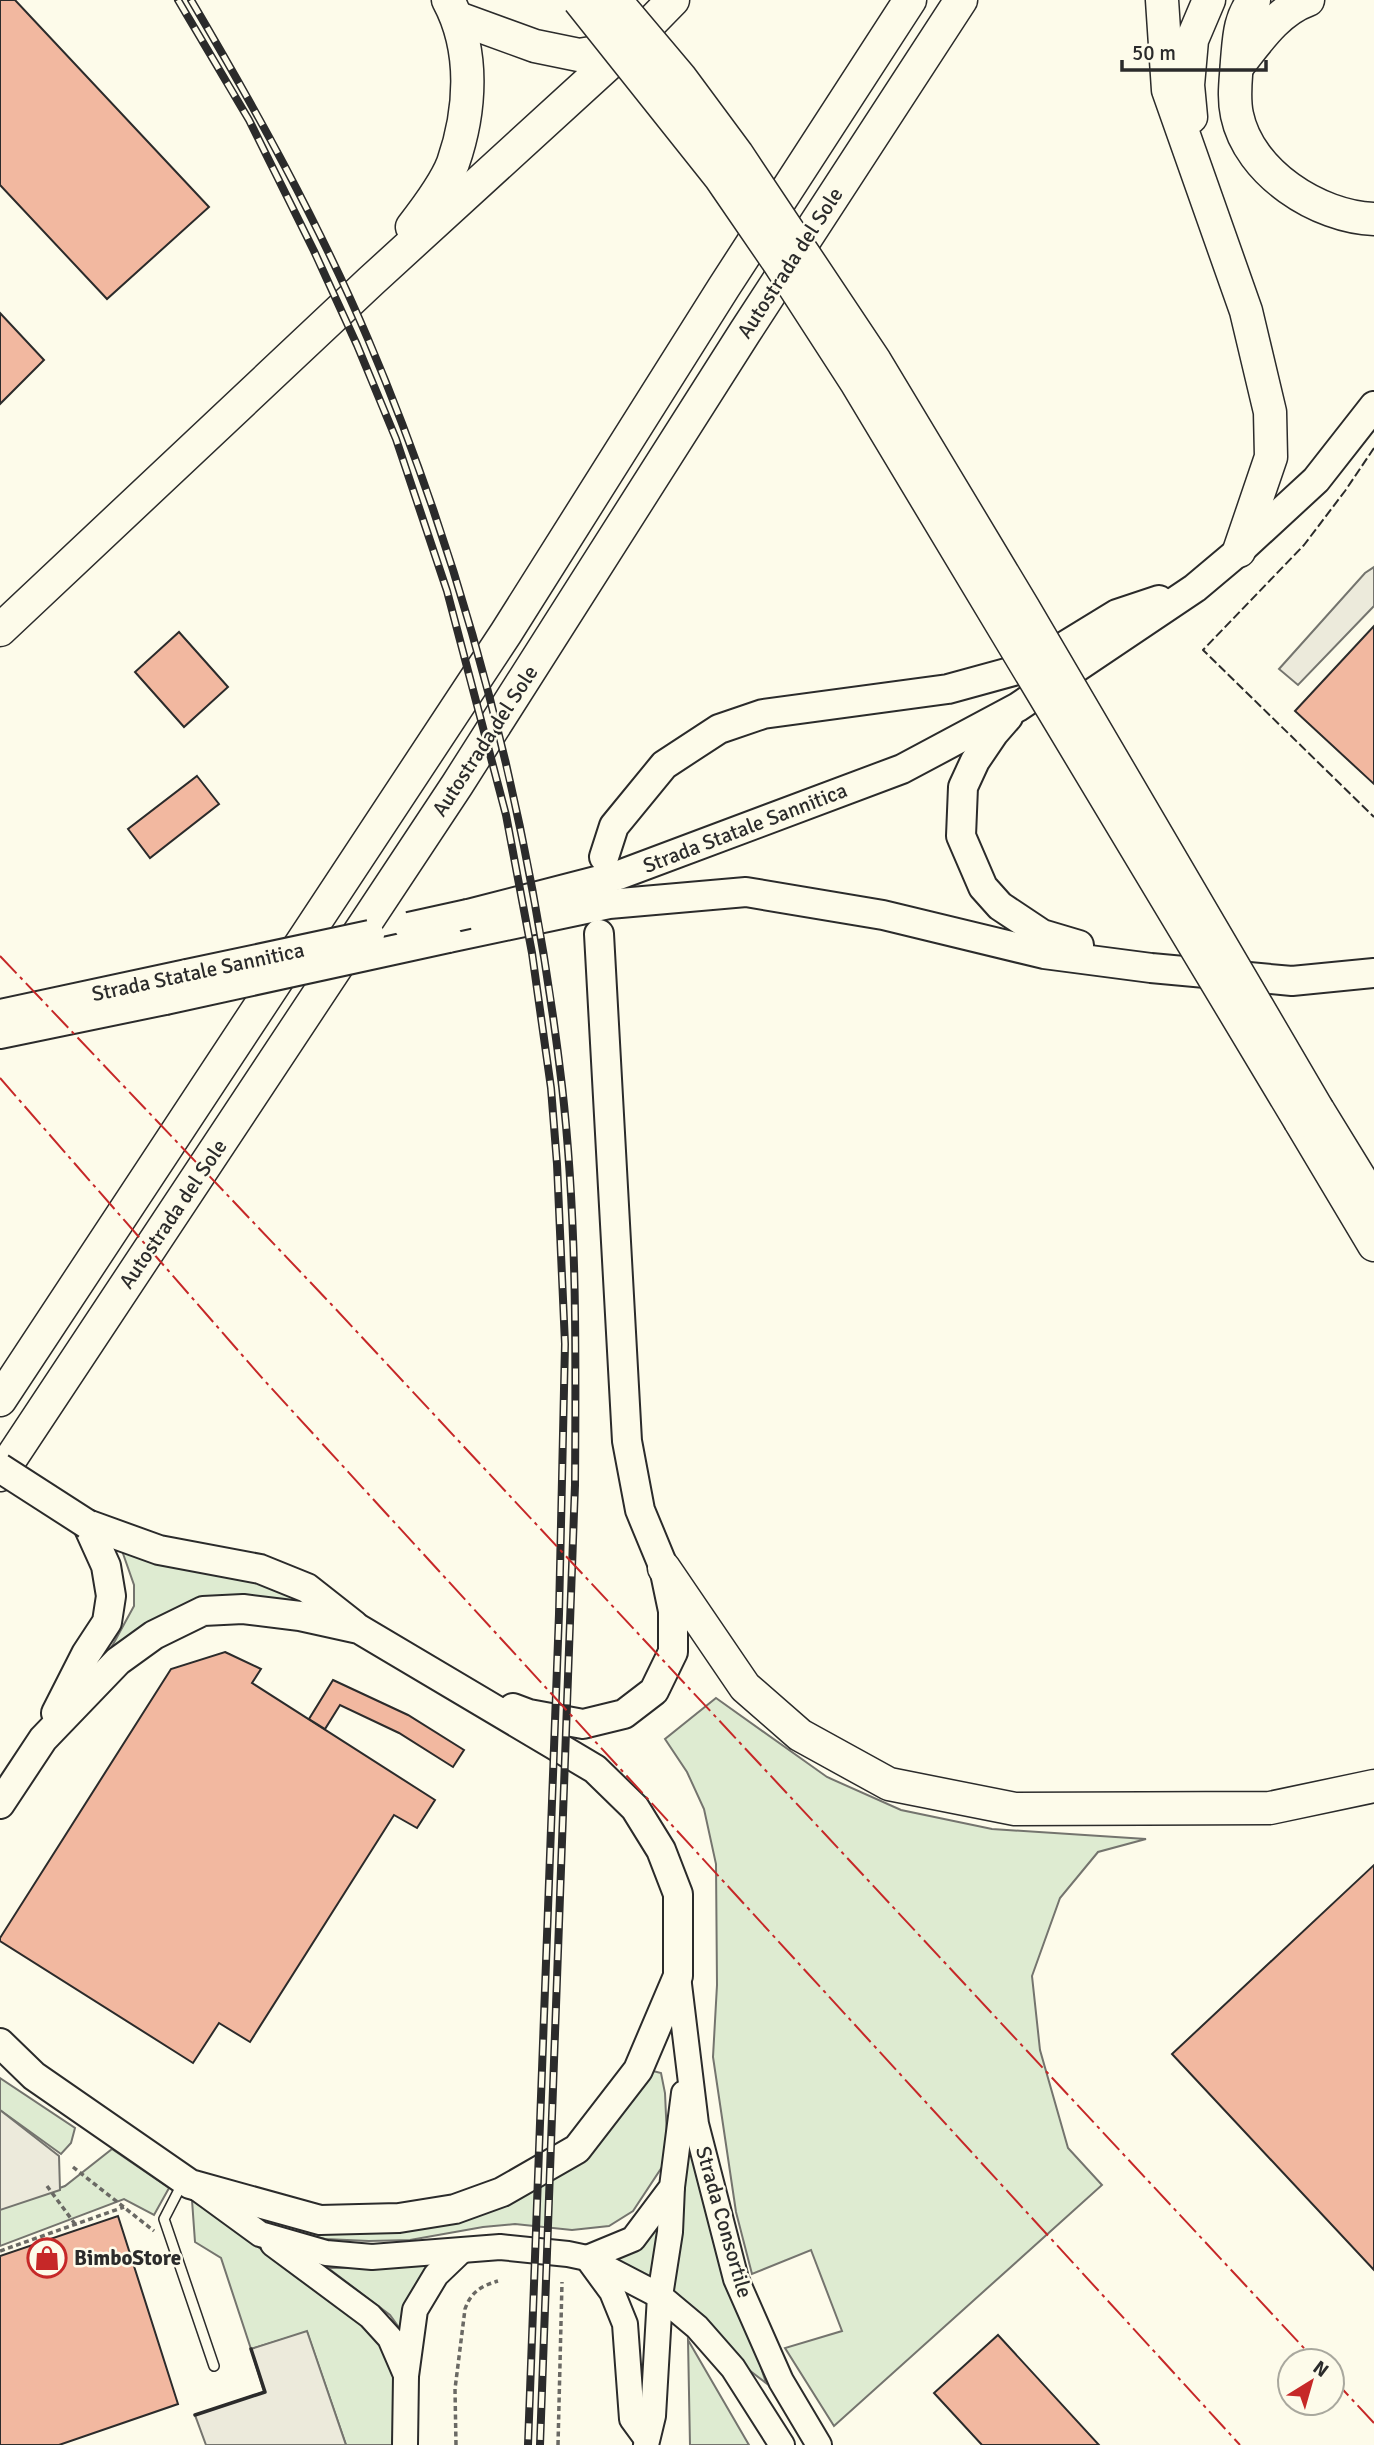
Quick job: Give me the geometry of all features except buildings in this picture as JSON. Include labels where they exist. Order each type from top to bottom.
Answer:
[{"type":"highway","points":[[579,0],[720,177],[828,338],[1309,1115],[1374,1201]]},
{"type":"highway","points":[[615,0],[680,77],[737,154],[875,362],[1023,607],[1309,1115],[1374,1245]]},
{"type":"highway","points":[[0,630],[371,281],[627,47],[673,0]]},
{"type":"highway","name":"Autostrada del Sole","points":[[0,1400],[506,633],[910,0]]},
{"type":"highway","name":"Autostrada del Sole","points":[[0,1475],[457,785],[745,332],[961,0]]},
{"type":"highway","points":[[1162,0],[1168,90],[1246,312],[1270,412],[1270,457],[1238,551]]},
{"type":"highway","points":[[1197,170],[1188,85],[1192,40],[1209,0]]},
{"type":"highway","points":[[1254,0],[1247,9],[1240,30],[1234,88],[1237,116],[1248,144],[1292,191],[1323,209],[1357,218],[1374,219]]},
{"type":"highway","points":[[1237,67],[1271,24],[1299,3],[1308,0]]},
{"type":"highway","points":[[453,9],[536,46],[579,55],[627,47]]},
{"type":"highway","points":[[371,281],[424,211],[452,165],[468,105],[467,63],[453,9]]},
{"type":"highway","points":[[664,1568],[745,1687],[800,1735],[889,1784],[1015,1809],[1270,1808],[1374,1786]]},
{"type":"main road","name":"Strada Statale Sannitica","points":[[0,1014],[468,914],[619,875],[902,769],[1018,707],[1195,588],[1316,480],[1374,406]]},
{"type":"main road","points":[[604,857],[614,826],[664,765],[719,729],[763,714],[818,709],[948,689],[1032,666],[1117,614],[1195,588]]},
{"type":"main road","points":[[1018,707],[994,733],[975,761],[963,788],[961,836],[983,887],[1000,906],[1042,934],[1152,968],[1292,981],[1374,973]]},
{"type":"main road","name":"Strada Statale Sannitica","points":[[0,1034],[609,904],[746,892],[883,915],[1044,954],[1152,968]]},
{"type":"main road","points":[[453,1684],[529,1714],[583,1724],[624,1714],[654,1691],[673,1652],[673,1611],[664,1568],[640,1510],[627,1441],[599,934]]},
{"type":"main road","points":[[0,1468],[87,1524],[159,1550],[260,1569],[307,1588],[359,1629],[594,1769],[635,1808],[660,1850],[678,1894],[678,1976],[638,2070],[577,2149],[502,2192],[455,2210],[399,2218],[320,2220],[187,2181]]},
{"type":"main road","points":[[0,1804],[43,1739],[86,1654],[107,1622],[111,1596],[106,1566],[87,1524]]},
{"type":"main road","points":[[43,1739],[118,1661],[153,1635],[203,1611],[255,1610],[300,1616],[359,1629]]},
{"type":"main road","name":"Strada Consortile","points":[[678,1976],[696,2124],[736,2279],[781,2381],[819,2445]]},
{"type":"main road","points":[[15,2062],[187,2181],[370,2316],[390,2338],[406,2376]]},
{"type":"main road","points":[[646,2442],[653,2416],[660,2296],[670,2232],[680,2116],[689,2066]]},
{"type":"main road","points":[[587,2259],[633,2239],[672,2187]]},
{"type":"main road","points":[[260,2234],[326,2253],[372,2257],[500,2248],[568,2253],[587,2259],[660,2296],[697,2327],[733,2368],[782,2445]]},
{"type":"main road","points":[[405,2445],[406,2376],[415,2310],[436,2276],[460,2252]]},
{"type":"main road","points":[[587,2259],[612,2292],[625,2324],[632,2419],[646,2442]]},
{"type":"lane","points":[[187,2181],[164,2219],[214,2366]]},
{"type":"path","points":[[73,2167],[174,2246]]},
{"type":"path","points":[[47,2186],[75,2224]]},
{"type":"path","points":[[1,2250],[124,2207]]},
{"type":"path","points":[[456,2445],[455,2389],[465,2309],[475,2292],[498,2281]]},
{"type":"path","points":[[558,2445],[562,2282]]},
{"type":"green space","points":[[120,1545],[240,1577],[309,1605],[223,1600],[93,1681],[134,1606],[134,1585]]},
{"type":"green space","points":[[716,1698],[827,1777],[901,1810],[992,1829],[1146,1839],[1098,1852],[1060,1898],[1032,1976],[1040,2050],[1068,2148],[1102,2185],[834,2426],[785,2348],[842,2331],[811,2250],[752,2274],[736,2212],[713,2057],[717,1985],[716,1864],[704,1809],[687,1772],[665,1739]]},
{"type":"green space","points":[[653,2071],[661,2073],[665,2093],[667,2138],[662,2167],[633,2211],[609,2226],[572,2230],[515,2224],[410,2240],[369,2241],[325,2239],[299,2232],[298,2226],[501,2200]]},
{"type":"green space","points":[[0,2078],[75,2128],[71,2143],[61,2154],[0,2110]]},
{"type":"green space","points":[[689,2111],[766,2383],[604,2259],[638,2245]]},
{"type":"green space","points":[[112,2149],[169,2188],[154,2215],[124,2199],[0,2246],[0,2209],[65,2186]]},
{"type":"green space","points":[[192,2200],[377,2331],[389,2354],[398,2389],[392,2445],[346,2445],[307,2332],[251,2349],[221,2258],[195,2242]]},
{"type":"green space","points":[[426,2262],[428,2266],[410,2296],[403,2333],[390,2315],[328,2268],[401,2267]]},
{"type":"green space","points":[[688,2340],[749,2445],[690,2445]]},
{"type":"shaded area","points":[[1374,567],[1374,606],[1298,685],[1279,669],[1365,573]]},
{"type":"shaded area","points":[[0,2110],[59,2156],[60,2190],[0,2210]]},
{"type":"shaded area","points":[[307,2331],[346,2445],[206,2445],[195,2415],[264,2392],[251,2349]]},
{"type":"railway","points":[[178,0],[249,120],[314,251],[396,439],[447,591],[506,815],[532,953],[551,1088],[565,1344],[559,1614],[528,2445]]},
{"type":"railway","points":[[191,0],[307,209],[349,295],[404,429],[437,520],[492,706],[514,800],[549,990],[562,1086],[570,1185],[574,1285],[575,1485],[540,2445]]},
{"type":"fence","points":[[1374,448],[1304,545],[1203,650],[1374,817]]},
{"type":"wall","points":[[195,2415],[265,2392],[251,2349]]},
{"type":"power","points":[[0,956],[331,1304],[1303,2347]]},
{"type":"power","points":[[0,1078],[263,1379],[1240,2445]]},
{"type":"power","points":[[1346,2393],[1374,2423]]},
{"type":"place","name":"BimboStore","points":[[47,2258]]}]
